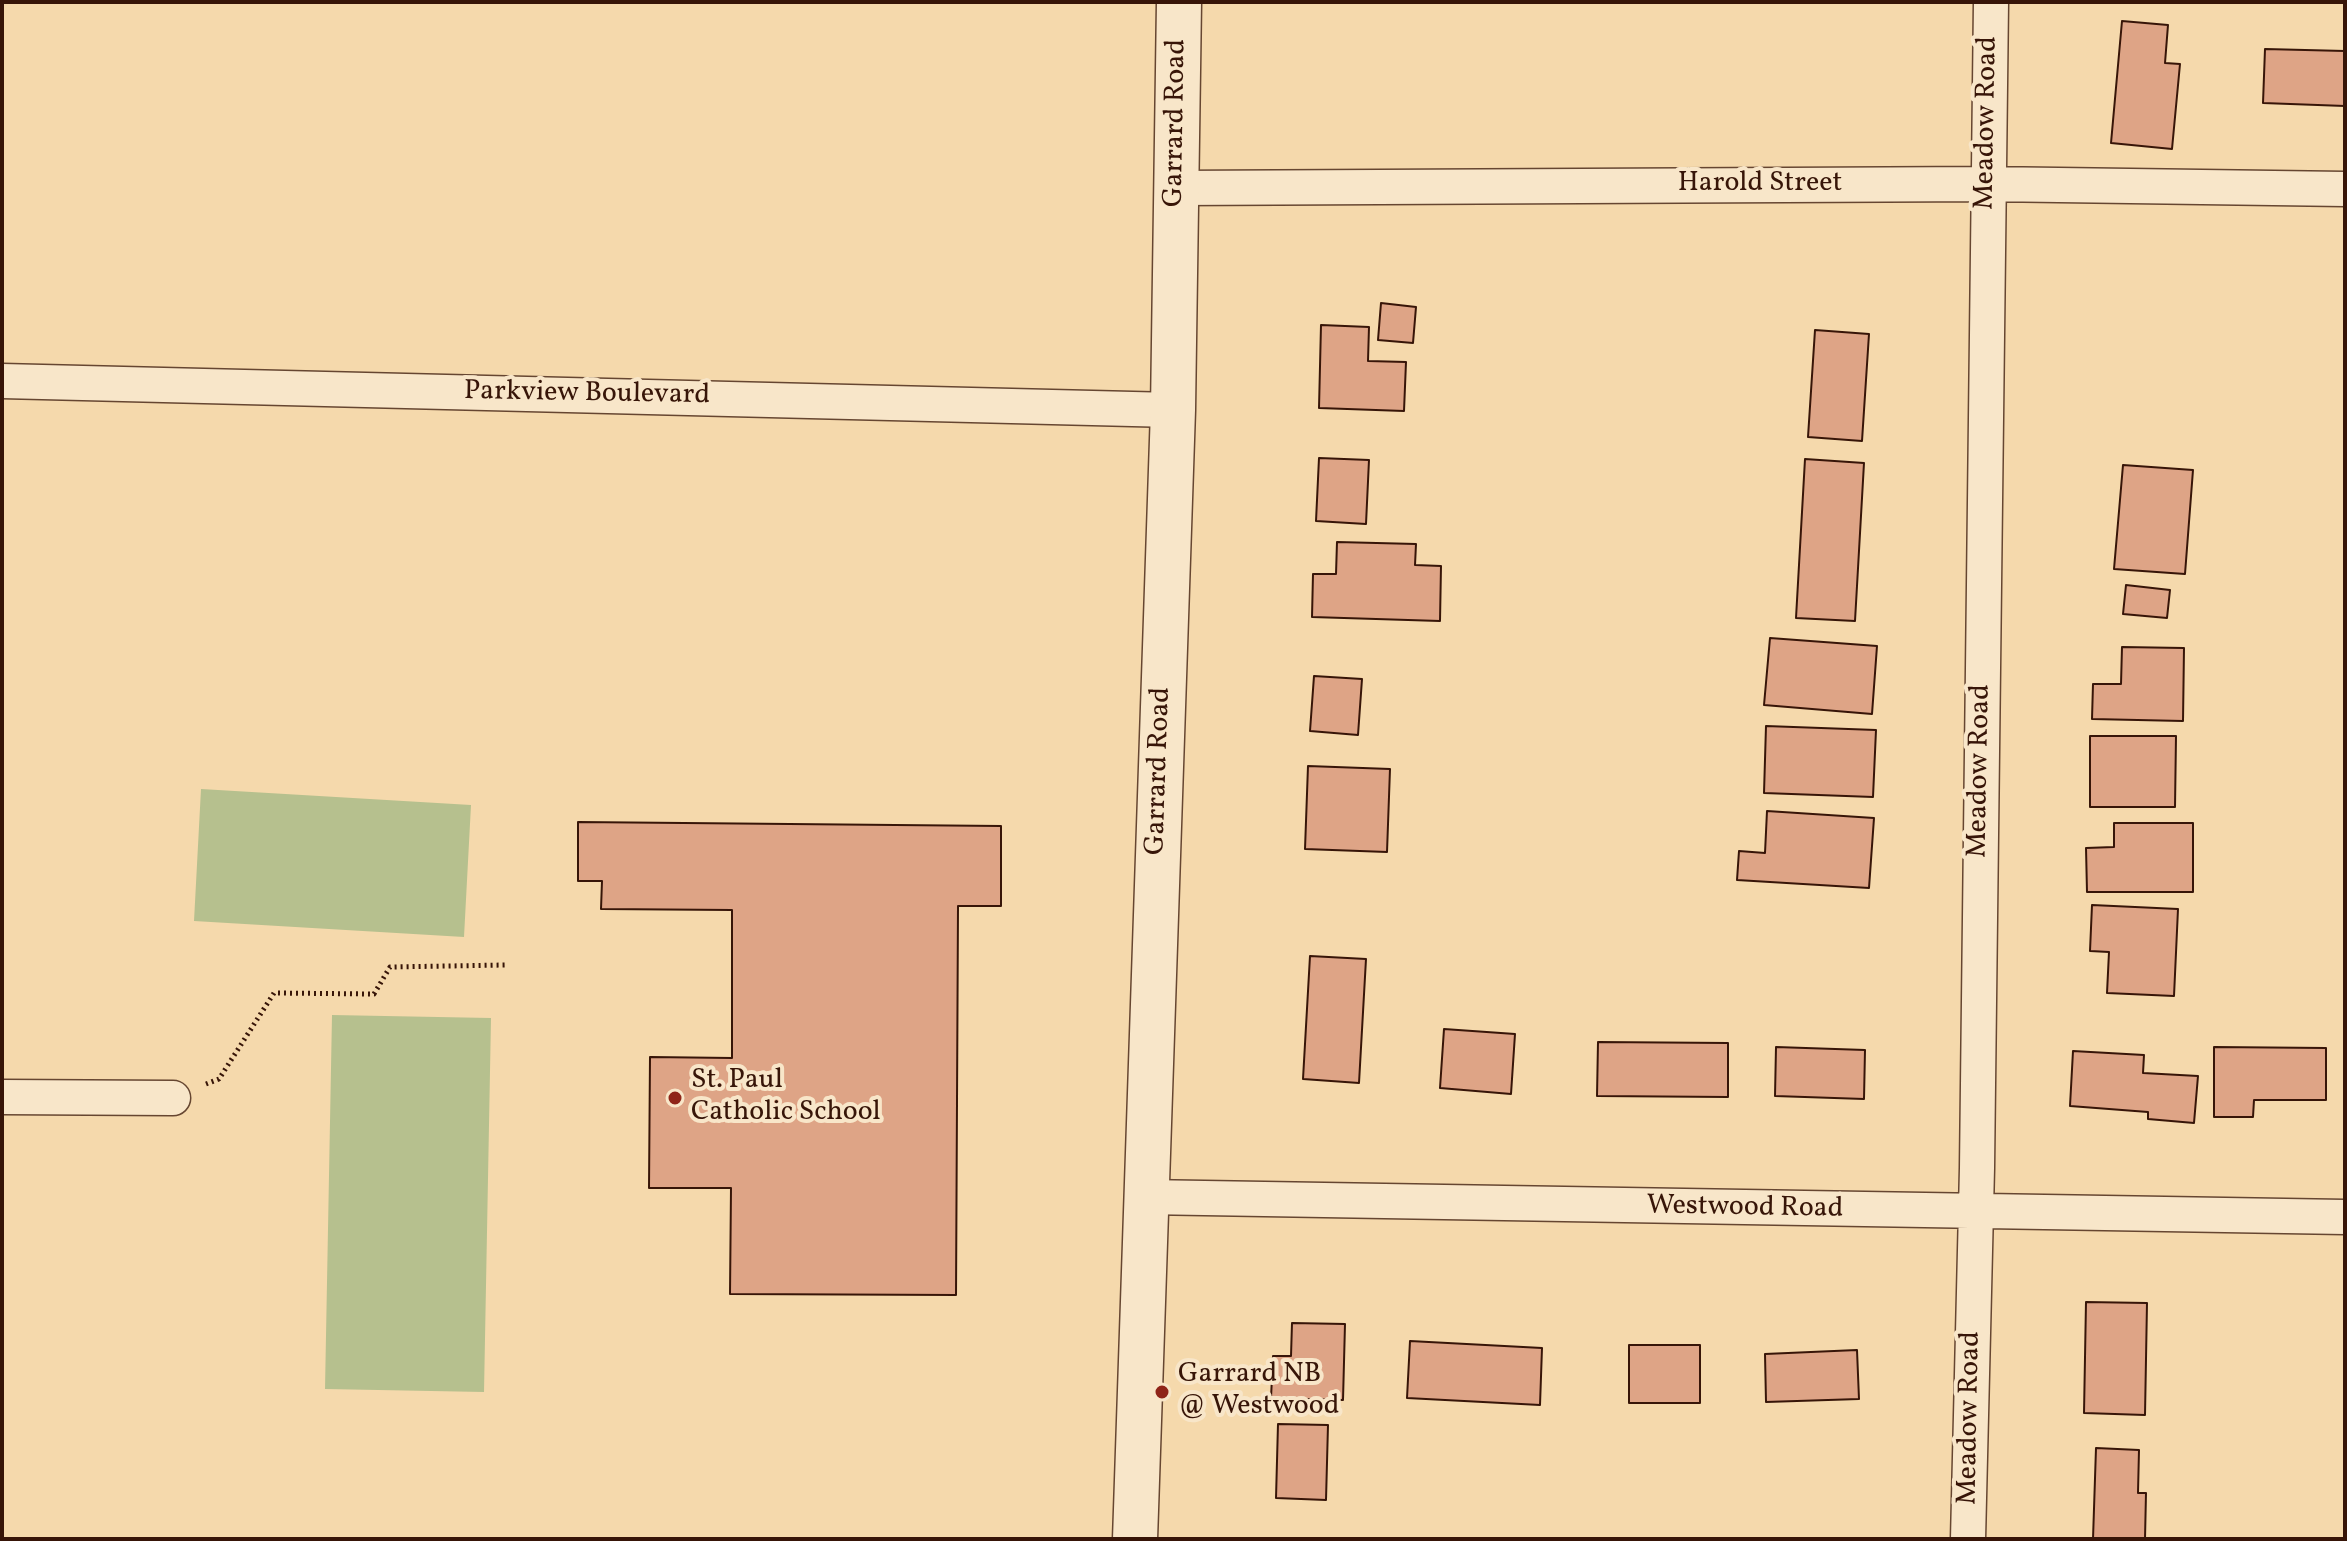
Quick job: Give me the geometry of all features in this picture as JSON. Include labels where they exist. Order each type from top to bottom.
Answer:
[{"type":"street","name":"Garrard Road","points":[[1135,1539],[1144,1197],[1173,410],[1179,2]]},
{"type":"street","name":"Meadow Road","points":[[1968,1539],[1976,1214],[1991,2]]},
{"type":"street","name":"Harold Street","points":[[1176,188],[1987,184],[2345,189]]},
{"type":"street","name":"Parkview Boulevard","points":[[2,381],[1173,410]]},
{"type":"street","points":[[2,1097],[173,1098]]},
{"type":"street","name":"Westwood Road","points":[[1144,1197],[1976,1214],[2345,1217]]},
{"type":"path","points":[[173,1098],[219,1079],[274,993],[374,994],[390,967],[505,965]]},
{"type":"green space","points":[[201,789],[471,805],[464,937],[194,921]]},
{"type":"green space","points":[[332,1015],[491,1018],[484,1392],[325,1389]]},
{"type":"building","points":[[2122,21],[2168,25],[2165,63],[2180,64],[2172,149],[2111,143]]},
{"type":"building","points":[[2265,49],[2345,51],[2345,106],[2263,103]]},
{"type":"building","points":[[1381,303],[1416,307],[1413,343],[1378,340]]},
{"type":"building","points":[[1321,325],[1369,327],[1368,361],[1406,362],[1404,411],[1319,408]]},
{"type":"building","points":[[1815,330],[1869,334],[1862,441],[1808,437]]},
{"type":"building","points":[[1319,458],[1369,460],[1366,524],[1316,521]]},
{"type":"building","points":[[1805,459],[1864,463],[1855,621],[1796,618]]},
{"type":"building","points":[[2123,465],[2193,470],[2185,574],[2114,569]]},
{"type":"building","points":[[1337,542],[1416,544],[1415,565],[1441,566],[1440,621],[1312,617],[1313,574],[1336,574]]},
{"type":"building","points":[[2126,585],[2170,590],[2167,618],[2123,614]]},
{"type":"building","points":[[1770,638],[1877,646],[1872,714],[1764,705]]},
{"type":"building","points":[[2122,647],[2184,648],[2183,721],[2092,719],[2093,684],[2121,684]]},
{"type":"building","points":[[1314,676],[1362,679],[1358,735],[1310,731]]},
{"type":"building","points":[[1766,726],[1876,730],[1873,797],[1764,793]]},
{"type":"building","points":[[2090,736],[2176,736],[2175,807],[2090,807]]},
{"type":"building","points":[[1308,766],[1390,769],[1387,852],[1305,849]]},
{"type":"building","points":[[1767,811],[1874,818],[1869,888],[1737,880],[1739,851],[1765,853]]},
{"type":"building","points":[[578,822],[1001,826],[1001,906],[958,906],[956,1295],[730,1294],[731,1188],[649,1188],[650,1057],[732,1058],[732,910],[601,909],[602,881],[578,881]]},
{"type":"building","points":[[2114,823],[2193,823],[2193,892],[2087,892],[2086,848],[2114,847]]},
{"type":"building","points":[[2092,905],[2178,909],[2174,996],[2107,993],[2109,952],[2090,951]]},
{"type":"building","points":[[1310,956],[1366,959],[1359,1083],[1303,1079]]},
{"type":"building","points":[[1444,1029],[1515,1034],[1511,1094],[1440,1088]]},
{"type":"building","points":[[1598,1042],[1728,1043],[1728,1097],[1597,1096]]},
{"type":"building","points":[[1776,1047],[1865,1050],[1864,1099],[1775,1096]]},
{"type":"building","points":[[2214,1047],[2326,1048],[2326,1100],[2254,1100],[2253,1117],[2214,1117]]},
{"type":"building","points":[[2073,1051],[2144,1055],[2143,1073],[2198,1076],[2194,1123],[2148,1119],[2148,1112],[2070,1106]]},
{"type":"building","points":[[2086,1302],[2147,1303],[2145,1415],[2084,1413]]},
{"type":"building","points":[[1292,1323],[1345,1324],[1343,1400],[1271,1398],[1273,1356],[1291,1356]]},
{"type":"building","points":[[1410,1341],[1542,1348],[1540,1405],[1407,1398]]},
{"type":"building","points":[[1629,1345],[1700,1345],[1700,1403],[1629,1403]]},
{"type":"building","points":[[1857,1350],[1859,1399],[1766,1402],[1765,1354]]},
{"type":"building","points":[[1278,1424],[1328,1425],[1326,1500],[1276,1498]]},
{"type":"building","points":[[2096,1448],[2139,1450],[2138,1493],[2146,1493],[2145,1539],[2093,1539]]},
{"type":"place","name":"St. Paul Catholic School","points":[[675,1098]]},
{"type":"place","name":"Garrard NB @ Westwood","points":[[1162,1392]]}]
